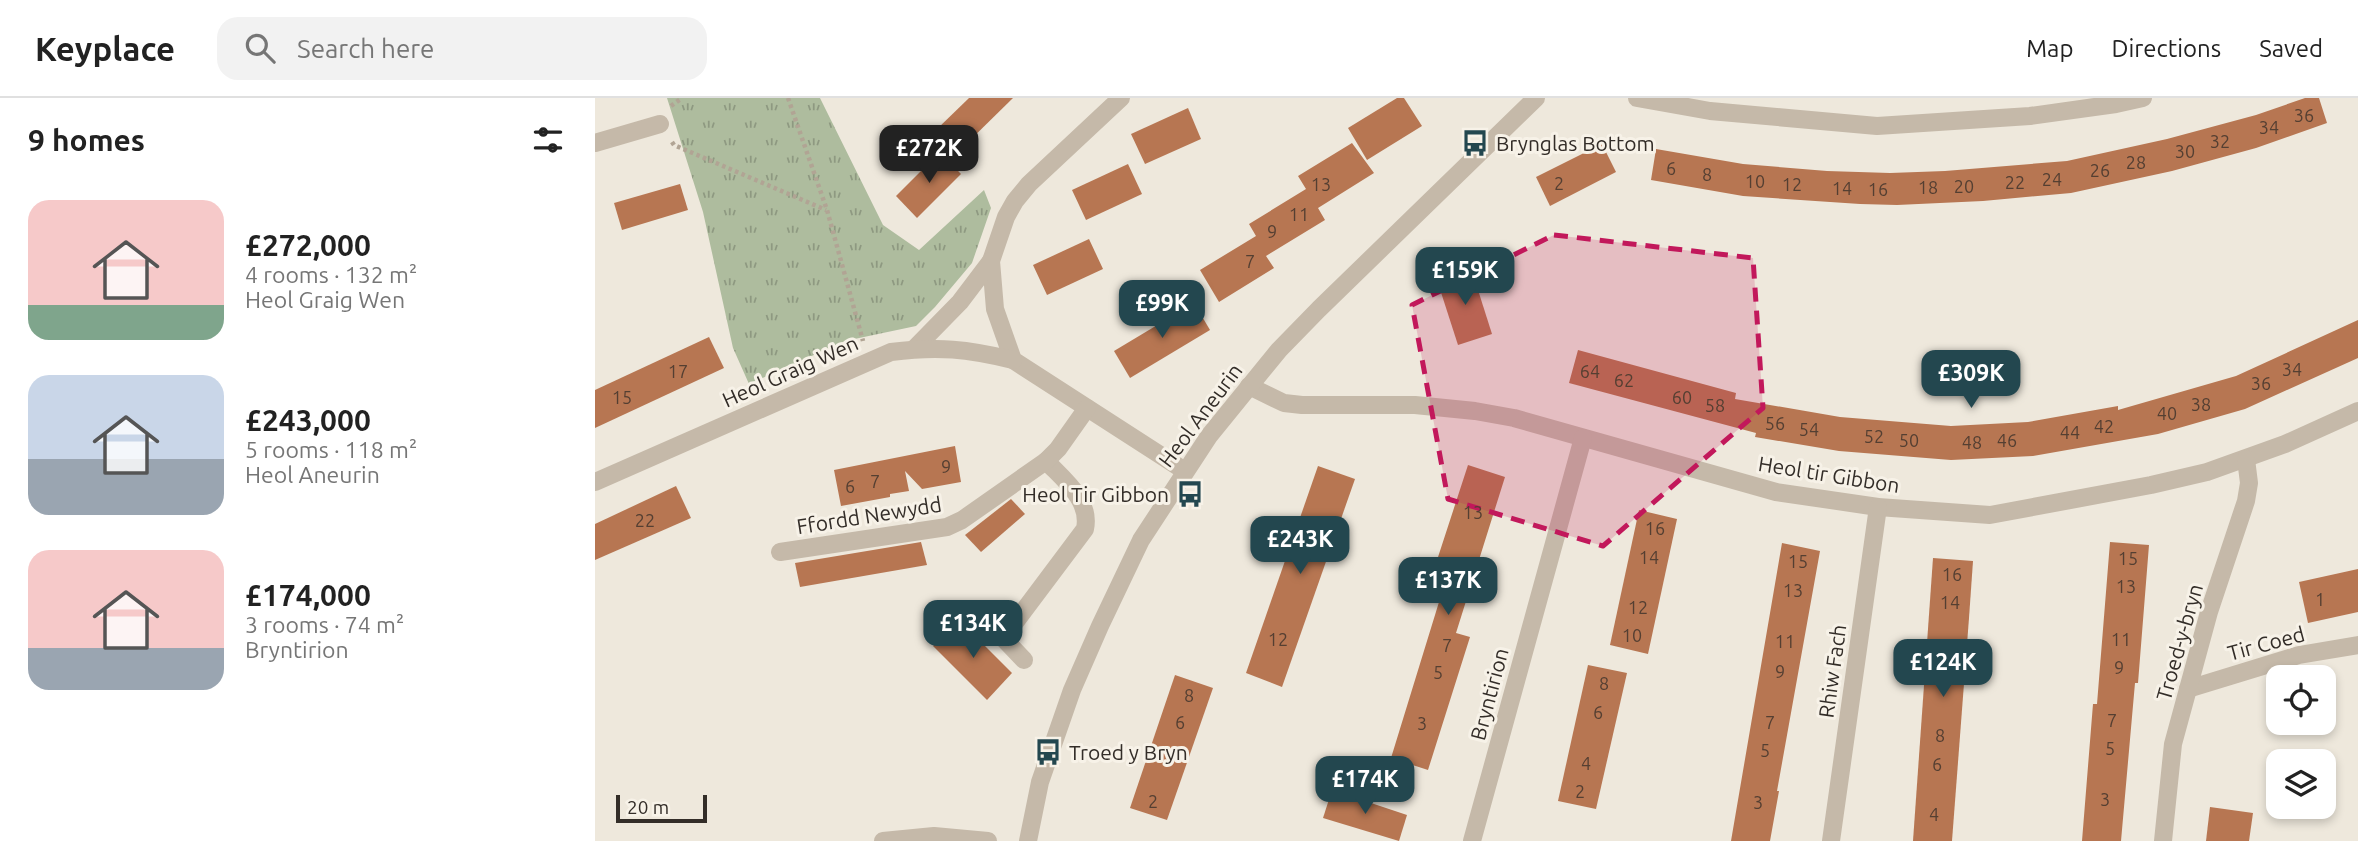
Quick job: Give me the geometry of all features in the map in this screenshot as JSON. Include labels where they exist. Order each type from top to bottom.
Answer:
[{"type":"street","points":[[914,349],[960,302],[991,261],[1006,217],[1029,184],[1121,98]]},
{"type":"street","name":"Heol Aneurin","points":[[1028,841],[1040,782],[1072,690],[1136,550],[1185,471],[1249,386],[1318,309],[1536,98]]},
{"type":"street","points":[[1637,98],[1710,111],[1877,126],[2030,116],[2143,98]]},
{"type":"street","points":[[595,143],[660,124]]},
{"type":"street","points":[[991,261],[995,309],[1013,359]]},
{"type":"street","name":"Heol Graig Wen","points":[[595,482],[868,361],[891,352],[914,349],[969,349],[1013,359],[1185,471]]},
{"type":"street","name":"Heol tir Gibbon","points":[[1249,386],[1284,403],[1327,407],[1445,407],[1514,418],[1776,492],[1878,507],[1990,515],[2207,472],[2246,459],[2358,411]]},
{"type":"street","name":"Ffordd Newydd","points":[[780,552],[947,527],[972,514],[1046,461],[1064,442],[1087,408]]},
{"type":"street","name":"Bryntirion","points":[[1472,841],[1583,438]]},
{"type":"street","name":"Troed-y-bryn","points":[[2163,841],[2173,744],[2209,612],[2246,501],[2249,483],[2246,459]]},
{"type":"street","points":[[1004,637],[1085,529],[1086,512],[1081,501],[1046,461]]},
{"type":"street","name":"Rhiw Fach","points":[[1831,841],[1878,507]]},
{"type":"street","points":[[983,617],[1024,660]]},
{"type":"street","name":"Tir Coed","points":[[2188,689],[2299,655],[2358,645]]},
{"type":"street","points":[[883,841],[934,836],[988,841]]},
{"type":"path","points":[[682,98],[662,113],[660,124],[674,145],[827,210]]},
{"type":"path","points":[[788,98],[827,210],[868,361]]},
{"type":"highlighted area","points":[[1554,235],[1753,258],[1763,408],[1603,546],[1448,499],[1412,305]]},
{"type":"green space","points":[[667,98],[820,98],[883,225],[919,250],[984,190],[991,208],[972,263],[916,326],[845,341],[749,384],[733,348],[703,212]]},
{"type":"building","points":[[969,98],[1013,98],[958,152],[936,130]]},
{"type":"building","points":[[1397,98],[1404,98],[1422,126],[1367,160],[1348,128]]},
{"type":"building","points":[[2305,98],[2319,98],[2327,123],[2256,148],[2172,171],[2071,193],[1983,201],[1860,204],[1743,196],[1651,180],[1656,149],[1743,164],[1890,173],[2067,161],[2167,139],[2256,115]]},
{"type":"building","points":[[1188,108],[1201,139],[1145,164],[1131,134]]},
{"type":"building","points":[[1352,143],[1374,173],[1318,208],[1325,220],[1266,256],[1274,268],[1219,302],[1200,270],[1256,236],[1249,224],[1306,189],[1298,176]]},
{"type":"building","points":[[1602,144],[1616,172],[1550,206],[1536,177]]},
{"type":"building","points":[[940,152],[961,174],[917,218],[896,196]]},
{"type":"building","points":[[1128,164],[1142,194],[1086,220],[1072,190]]},
{"type":"building","points":[[680,184],[688,210],[622,230],[614,203]]},
{"type":"building","points":[[1089,239],[1103,269],[1047,295],[1033,265]]},
{"type":"building","points":[[1471,268],[1492,334],[1458,345],[1437,280]]},
{"type":"building","points":[[1194,303],[1210,330],[1130,378],[1114,351]]},
{"type":"building","points":[[2358,320],[2358,358],[2245,409],[2158,434],[2033,456],[1951,460],[1839,451],[1755,437],[1756,433],[1569,383],[1578,350],[1736,393],[1735,399],[1840,417],[1951,426],[2028,422],[2118,406],[2118,410],[2236,376]]},
{"type":"building","points":[[709,337],[724,368],[595,428],[595,390]]},
{"type":"building","points":[[955,446],[961,482],[922,489],[905,471],[909,491],[841,506],[834,470]]},
{"type":"building","points":[[1468,465],[1505,477],[1456,633],[1470,637],[1428,770],[1391,758],[1439,602],[1425,597]]},
{"type":"building","points":[[1318,466],[1355,479],[1282,687],[1246,673]]},
{"type":"building","points":[[676,486],[691,518],[595,560],[595,524]]},
{"type":"building","points":[[1011,499],[1025,514],[981,552],[965,535]]},
{"type":"building","points":[[1639,510],[1677,519],[1648,654],[1610,645]]},
{"type":"building","points":[[921,542],[927,565],[800,587],[795,563]]},
{"type":"building","points":[[2110,542],[2149,545],[2138,683],[2135,683],[2121,841],[2082,841],[2093,704],[2097,704]]},
{"type":"building","points":[[1782,543],[1820,551],[1779,791],[1770,841],[1731,841]]},
{"type":"building","points":[[1933,558],[1973,561],[1969,618],[1952,841],[1913,841]]},
{"type":"building","points":[[2358,569],[2358,612],[2308,623],[2299,582]]},
{"type":"building","points":[[959,620],[1012,673],[987,700],[933,646]]},
{"type":"building","points":[[1588,665],[1627,673],[1596,809],[1558,801]]},
{"type":"building","points":[[1175,675],[1213,688],[1167,820],[1130,808]]},
{"type":"building","points":[[1332,790],[1407,815],[1399,841],[1323,818]]},
{"type":"building","points":[[2210,807],[2253,813],[2249,841],[2206,841]]},
{"type":"place","name":"Brynglas Bottom","points":[[1475,143]]},
{"type":"place","name":"Heol Tir Gibbon","points":[[1190,494]]},
{"type":"place","name":"Troed y Bryn","points":[[1048,752]]}]
